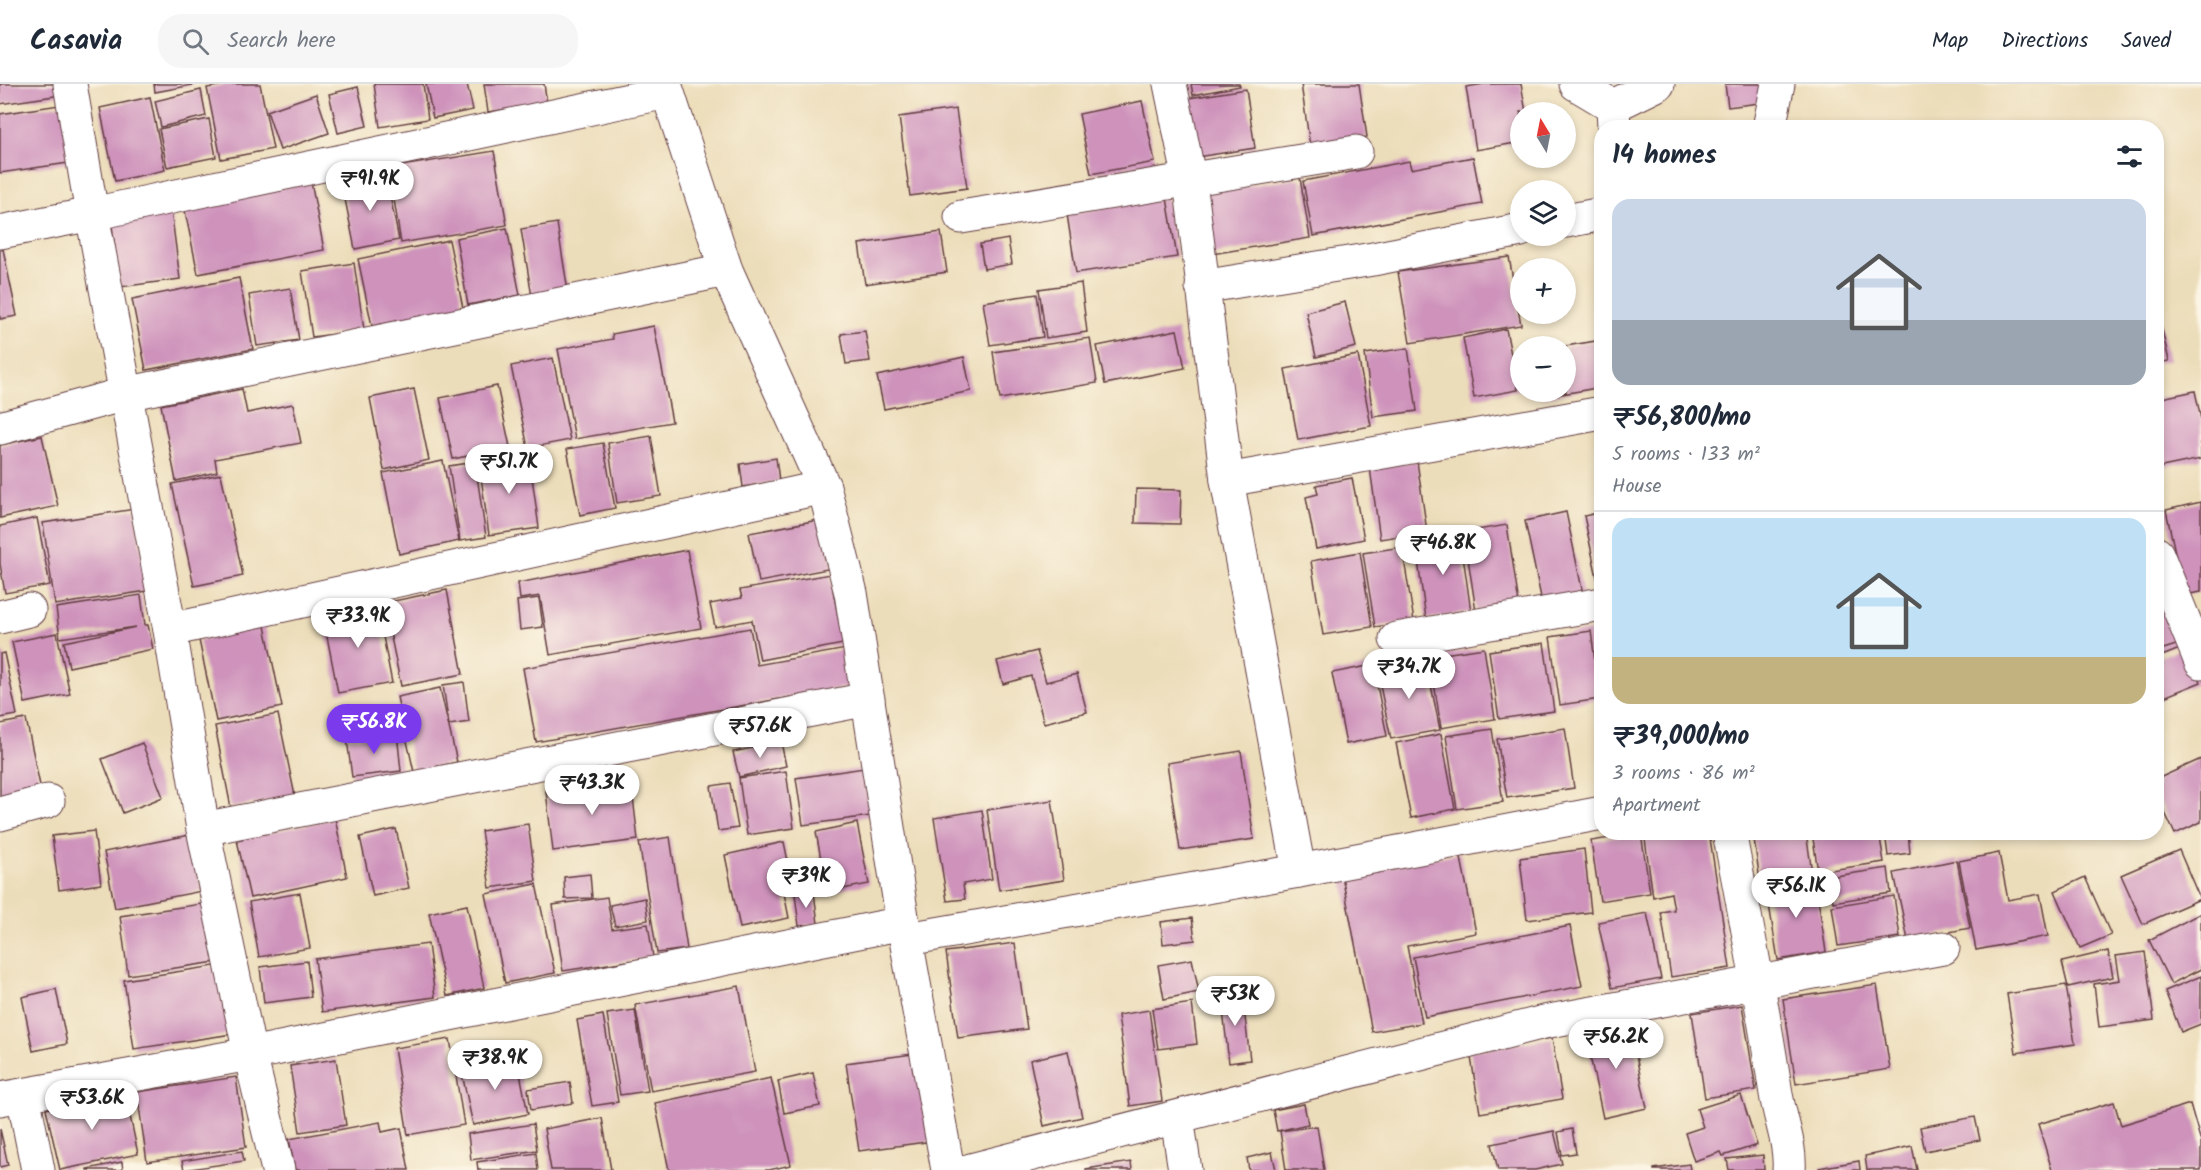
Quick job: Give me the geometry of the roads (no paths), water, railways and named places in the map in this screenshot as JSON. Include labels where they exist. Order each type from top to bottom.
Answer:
[{"type":"street","points":[[70,84],[170,630],[203,829],[250,1054],[278,1170]]},
{"type":"street","points":[[1170,84],[1190,182],[1227,480],[1299,871]]},
{"type":"street","points":[[1576,84],[1614,117],[1658,84]]},
{"type":"street","points":[[1771,120],[1778,84]]},
{"type":"street","points":[[0,232],[92,214],[666,88],[726,270],[824,487],[851,593],[905,931],[948,1170]]},
{"type":"street","points":[[961,217],[1190,182],[1356,152]]},
{"type":"street","points":[[1576,219],[1594,216]]},
{"type":"street","points":[[1202,287],[1373,259],[1510,232]]},
{"type":"street","points":[[0,428],[125,394],[726,270]]},
{"type":"street","points":[[1227,480],[1594,414]]},
{"type":"street","points":[[170,630],[824,487]]},
{"type":"street","points":[[2164,571],[2201,662]]},
{"type":"street","points":[[1396,639],[1594,604]]},
{"type":"street","points":[[203,829],[868,699]]},
{"type":"street","points":[[0,814],[48,801]]},
{"type":"street","points":[[38,1170],[11,1097],[905,931],[1299,871],[1594,815]]},
{"type":"street","points":[[1731,840],[1759,984],[1779,1111],[1790,1158],[1789,1170]]},
{"type":"street","points":[[971,1170],[1177,1119],[1544,1022],[1759,984],[1943,948]]},
{"type":"street","points":[[1177,1119],[1185,1170]]}]
